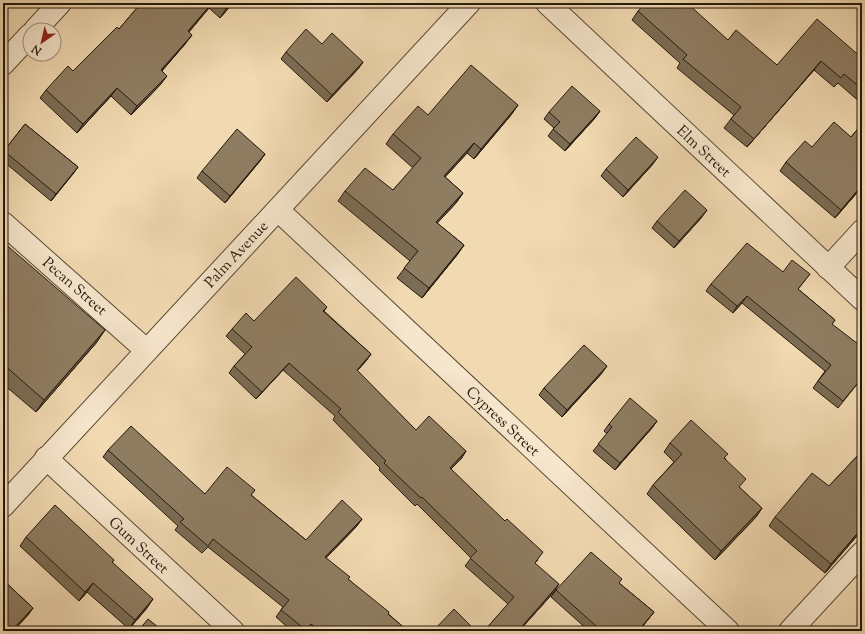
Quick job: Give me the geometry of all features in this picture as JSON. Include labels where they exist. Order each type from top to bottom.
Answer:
[{"type":"street","points":[[42,22],[60,3]]},
{"type":"street","name":"Palm Avenue","points":[[3,506],[469,3]]},
{"type":"street","name":"Elm Street","points":[[547,3],[862,299]]},
{"type":"street","points":[[3,64],[22,44]]},
{"type":"street","name":"Cypress Street","points":[[278,210],[728,631]]},
{"type":"street","name":"Pecan Street","points":[[3,223],[146,350]]},
{"type":"street","points":[[828,268],[862,231]]},
{"type":"street","name":"Gum Street","points":[[46,458],[233,631]]},
{"type":"street","points":[[790,631],[862,553]]},
{"type":"building","points":[[141,3],[212,3],[188,31],[192,35],[161,70],[167,76],[137,106],[117,88],[83,124],[46,90],[68,66],[73,71],[117,27],[119,29]]},
{"type":"building","points":[[219,3],[231,3],[226,9]]},
{"type":"building","points":[[645,3],[687,3],[728,40],[736,30],[777,65],[817,19],[862,58],[862,89],[844,74],[841,78],[821,61],[754,139],[731,119],[741,107],[683,59],[687,55],[638,11]]},
{"type":"building","points":[[306,29],[322,44],[332,33],[363,62],[332,95],[286,52]]},
{"type":"building","points":[[471,65],[518,105],[481,149],[474,143],[444,176],[463,193],[436,222],[464,245],[429,288],[404,268],[418,251],[345,191],[365,168],[393,190],[421,158],[393,134],[418,106],[428,115]]},
{"type":"building","points":[[572,86],[600,111],[570,144],[553,129],[560,122],[549,112]]},
{"type":"building","points":[[834,122],[851,137],[862,124],[862,185],[841,210],[786,162],[805,141],[812,147]]},
{"type":"building","points":[[25,124],[78,167],[56,194],[4,151]]},
{"type":"building","points":[[237,129],[265,154],[230,196],[202,171]]},
{"type":"building","points":[[636,137],[658,157],[628,190],[606,169]]},
{"type":"building","points":[[685,190],[707,210],[679,241],[657,221]]},
{"type":"building","points":[[3,242],[105,330],[44,400],[3,364]]},
{"type":"building","points":[[747,243],[783,272],[792,260],[810,274],[798,289],[835,320],[832,324],[862,347],[862,378],[843,401],[818,381],[831,365],[747,296],[737,306],[711,284]]},
{"type":"building","points":[[296,277],[327,307],[323,311],[371,354],[357,370],[416,430],[429,416],[466,451],[450,468],[505,521],[507,519],[543,552],[535,563],[559,584],[518,631],[484,631],[514,597],[470,558],[477,551],[422,497],[421,498],[384,463],[386,461],[338,412],[341,409],[289,363],[262,392],[234,366],[252,347],[232,329],[246,313],[254,321]]},
{"type":"building","points":[[584,345],[607,366],[567,410],[544,388]]},
{"type":"building","points":[[630,398],[657,421],[620,463],[598,444],[612,427],[609,424]]},
{"type":"building","points":[[691,420],[728,454],[724,458],[746,479],[739,487],[762,508],[721,551],[653,485],[682,454],[670,443]]},
{"type":"building","points":[[131,426],[205,494],[227,467],[255,490],[251,495],[306,540],[342,500],[362,519],[325,557],[350,577],[348,579],[389,612],[388,614],[408,631],[320,631],[311,624],[306,630],[281,610],[289,600],[213,539],[208,546],[180,522],[184,519],[108,450]]},
{"type":"building","points":[[862,451],[862,528],[831,564],[775,517],[812,473],[829,486]]},
{"type":"building","points":[[55,505],[114,560],[112,562],[153,599],[135,620],[93,583],[85,592],[26,537]]},
{"type":"building","points":[[591,552],[622,579],[619,583],[654,612],[638,631],[592,631],[596,626],[556,590]]},
{"type":"building","points":[[3,580],[33,608],[12,630],[3,622]]},
{"type":"building","points":[[454,609],[476,631],[433,631]]},
{"type":"building","points":[[148,619],[163,631],[138,631]]}]
